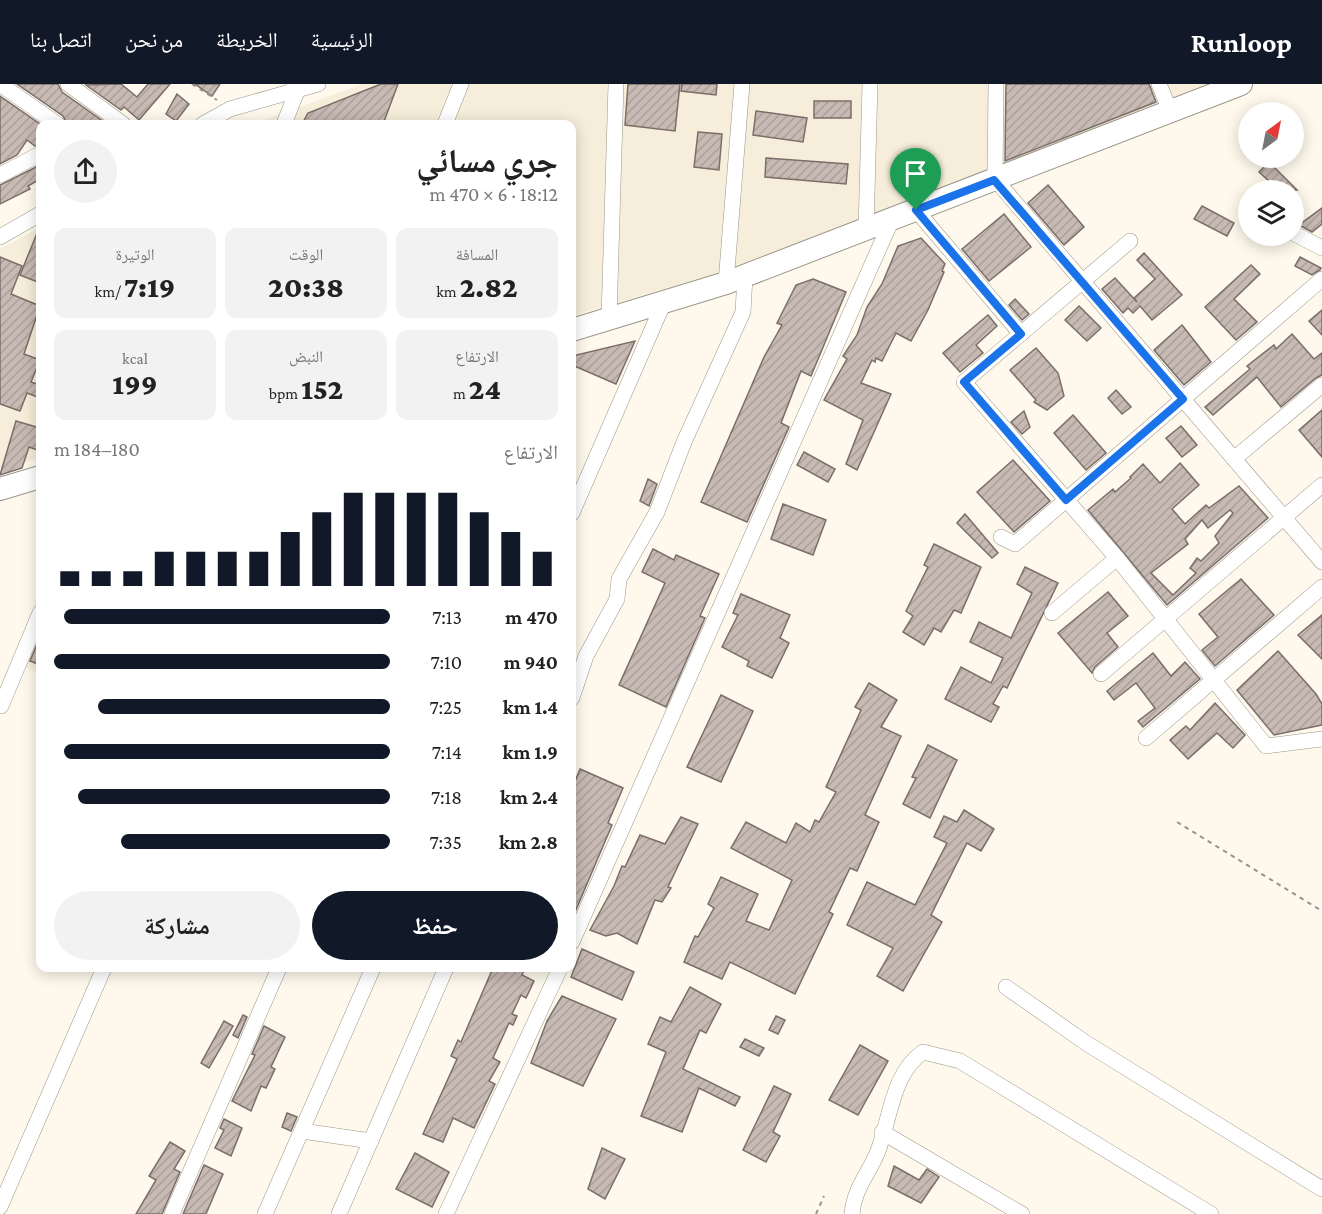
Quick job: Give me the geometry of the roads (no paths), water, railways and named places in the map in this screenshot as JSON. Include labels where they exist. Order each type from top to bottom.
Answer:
[{"type":"main road","points":[[576,329],[736,280],[1241,84]]},
{"type":"main road","points":[[0,489],[36,478]]},
{"type":"street","points":[[0,84],[51,120]]},
{"type":"street","points":[[68,84],[118,120]]},
{"type":"street","points":[[210,120],[230,109],[295,88],[318,84]]},
{"type":"street","points":[[446,120],[460,84]]},
{"type":"street","points":[[609,319],[616,84]]},
{"type":"street","points":[[576,686],[586,657],[617,599],[619,579],[657,512],[684,442],[743,312],[736,280],[742,84]]},
{"type":"street","points":[[866,229],[870,84]]},
{"type":"street","points":[[996,84],[994,180],[1322,562]]},
{"type":"street","points":[[1159,84],[1170,111]]},
{"type":"street","points":[[285,120],[295,88]]},
{"type":"street","points":[[0,174],[36,156]]},
{"type":"street","points":[[916,210],[1021,334]]},
{"type":"street","points":[[0,237],[36,216]]},
{"type":"street","points":[[576,933],[892,219]]},
{"type":"street","points":[[1304,239],[1322,248]]},
{"type":"street","points":[[1130,241],[964,382],[1117,558],[1266,746],[1322,739]]},
{"type":"street","points":[[1001,537],[1015,544],[1322,279]]},
{"type":"street","points":[[576,504],[664,302]]},
{"type":"street","points":[[1234,459],[1322,385]]},
{"type":"street","points":[[1101,674],[1322,485]]},
{"type":"street","points":[[1052,613],[1117,558]]},
{"type":"street","points":[[1146,738],[1322,587]]},
{"type":"street","points":[[1,706],[36,623]]},
{"type":"street","points":[[0,1207],[102,972]]},
{"type":"street","points":[[172,1214],[277,972]]},
{"type":"street","points":[[265,1214],[371,972]]},
{"type":"street","points":[[339,1214],[444,972]]},
{"type":"street","points":[[446,1214],[459,1191],[558,972]]},
{"type":"street","points":[[1006,987],[1086,1043],[1322,1189]]},
{"type":"street","points":[[852,1214],[853,1197],[878,1151],[882,1132],[898,1087],[915,1057],[923,1052],[936,1053],[960,1061],[1211,1214]]},
{"type":"street","points":[[302,1131],[370,1141]]},
{"type":"street","points":[[882,1132],[1022,1214]]}]
